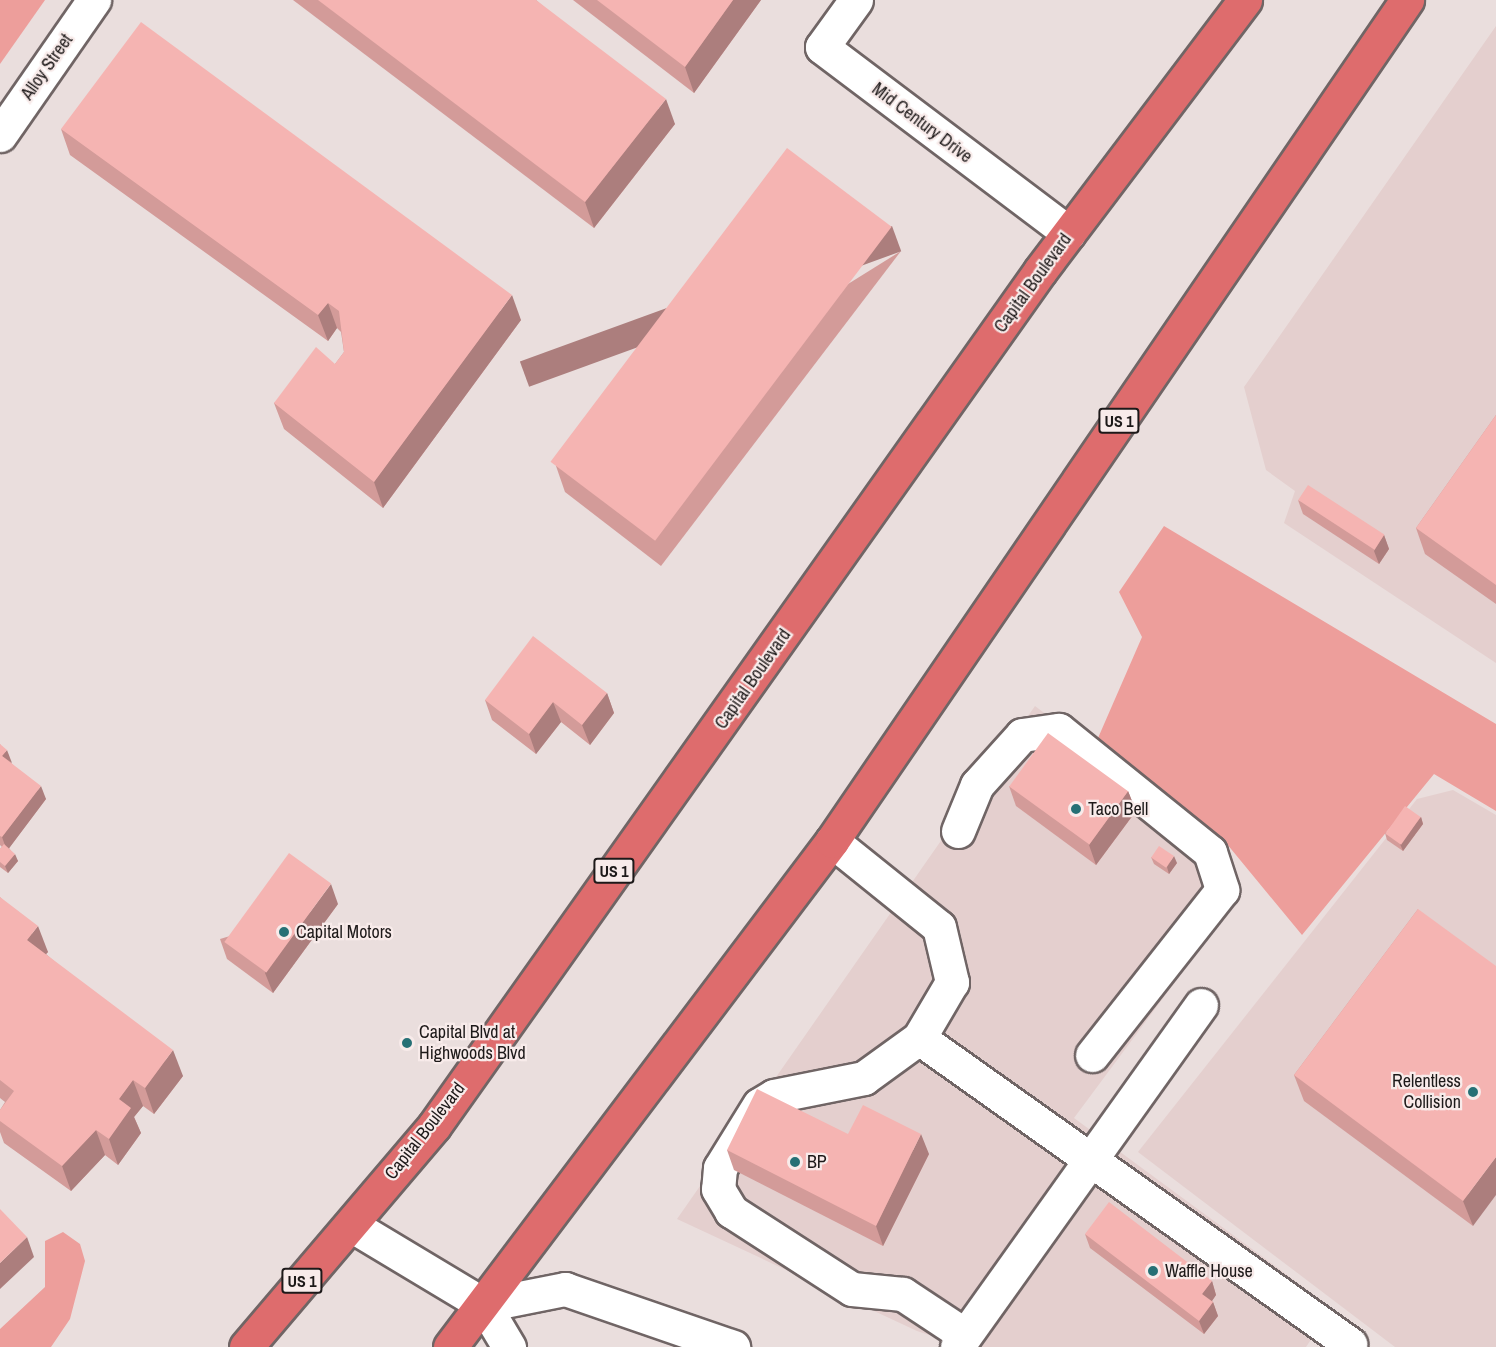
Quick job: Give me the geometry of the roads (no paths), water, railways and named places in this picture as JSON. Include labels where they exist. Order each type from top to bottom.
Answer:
[{"type":"highway","name":"Capital Boulevard","points":[[246,1347],[434,1126],[1069,233],[1245,0]]},
{"type":"highway","name":"US 1","points":[[450,1347],[484,1305],[832,841],[1407,0]]},
{"type":"street","name":"Alloy Street","points":[[0,135],[94,0]]},
{"type":"street","name":"Mid Century Drive","points":[[856,0],[822,47],[1069,233]]},
{"type":"street","points":[[958,831],[976,785],[1022,735],[1059,730],[1210,852],[1222,890],[1092,1055]]},
{"type":"street","points":[[832,841],[939,927],[952,982],[919,1038],[864,1078],[774,1096],[759,1105],[720,1168],[718,1189],[730,1211],[852,1289],[903,1294],[961,1341],[1201,1005]]},
{"type":"street","points":[[919,1038],[1350,1344]]},
{"type":"street","points":[[351,1225],[484,1305],[509,1347]]},
{"type":"street","points":[[484,1305],[565,1289],[733,1347]]},
{"type":"place","name":"Taco Bell","points":[[1076,809]]},
{"type":"place","name":"Capital Motors","points":[[284,932]]},
{"type":"place","name":"Capital Blvd at Highwoods Blvd","points":[[407,1043]]},
{"type":"place","name":"Relentless Collision","points":[[1473,1092]]},
{"type":"place","name":"BP","points":[[795,1162]]},
{"type":"place","name":"Waffle House","points":[[1153,1271]]}]
